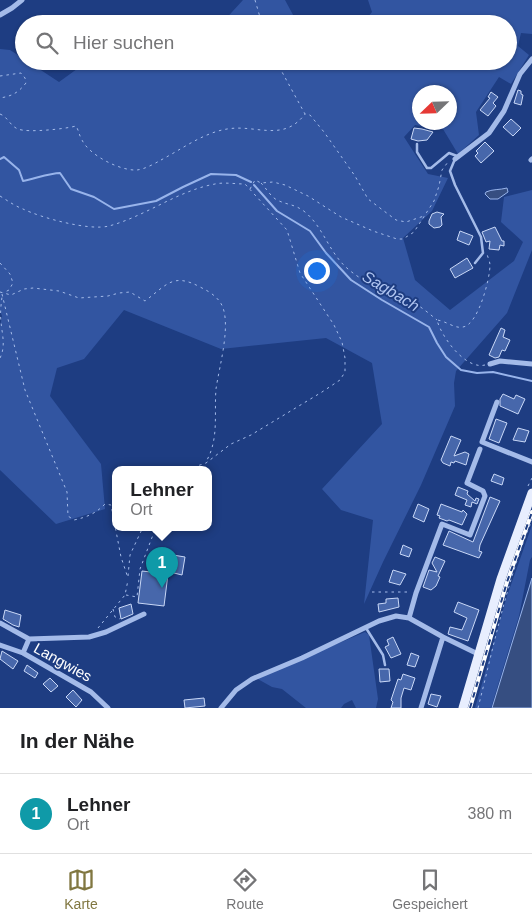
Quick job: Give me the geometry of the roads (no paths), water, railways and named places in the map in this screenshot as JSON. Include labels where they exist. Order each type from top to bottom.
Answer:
[{"type":"main road","points":[[463,708],[503,571],[532,493]]},
{"type":"street","points":[[0,15],[22,0]]},
{"type":"street","points":[[457,158],[489,133],[504,111],[520,74],[532,59]]},
{"type":"street","points":[[490,364],[500,361],[532,364]]},
{"type":"street","points":[[497,402],[482,442],[532,462]]},
{"type":"street","points":[[409,618],[416,593],[442,524],[470,535],[485,496],[483,491],[467,484],[480,448]]},
{"type":"street","points":[[0,623],[29,639],[89,637],[106,632],[144,614]]},
{"type":"street","points":[[221,708],[236,690],[246,682],[396,616],[409,618],[478,654]]},
{"type":"street","points":[[421,708],[443,637]]},
{"type":"street","points":[[23,654],[29,639]]},
{"type":"street","name":"Langwies","points":[[0,645],[23,654],[91,692],[108,708]]},
{"type":"lane","points":[[416,144],[417,152],[427,168],[431,168],[449,153],[454,154],[457,158],[450,167],[450,171],[477,228],[483,247],[483,253],[475,264]]},
{"type":"lane","points":[[366,628],[384,655],[385,665]]},
{"type":"waterway","name":"Sagbach","points":[[0,159],[4,157],[19,170],[23,181],[60,173],[71,189],[94,197],[114,209],[156,201],[211,174],[236,175],[251,182]]},
{"type":"waterway","name":"Sagbach","points":[[254,185],[277,211],[310,231],[326,253],[351,280],[429,327],[446,357],[461,370],[477,373],[493,372],[532,381]]},
{"type":"railway","points":[[470,708],[507,582],[532,512]]},
{"type":"place","name":"Lehner","points":[[162,588]]}]
